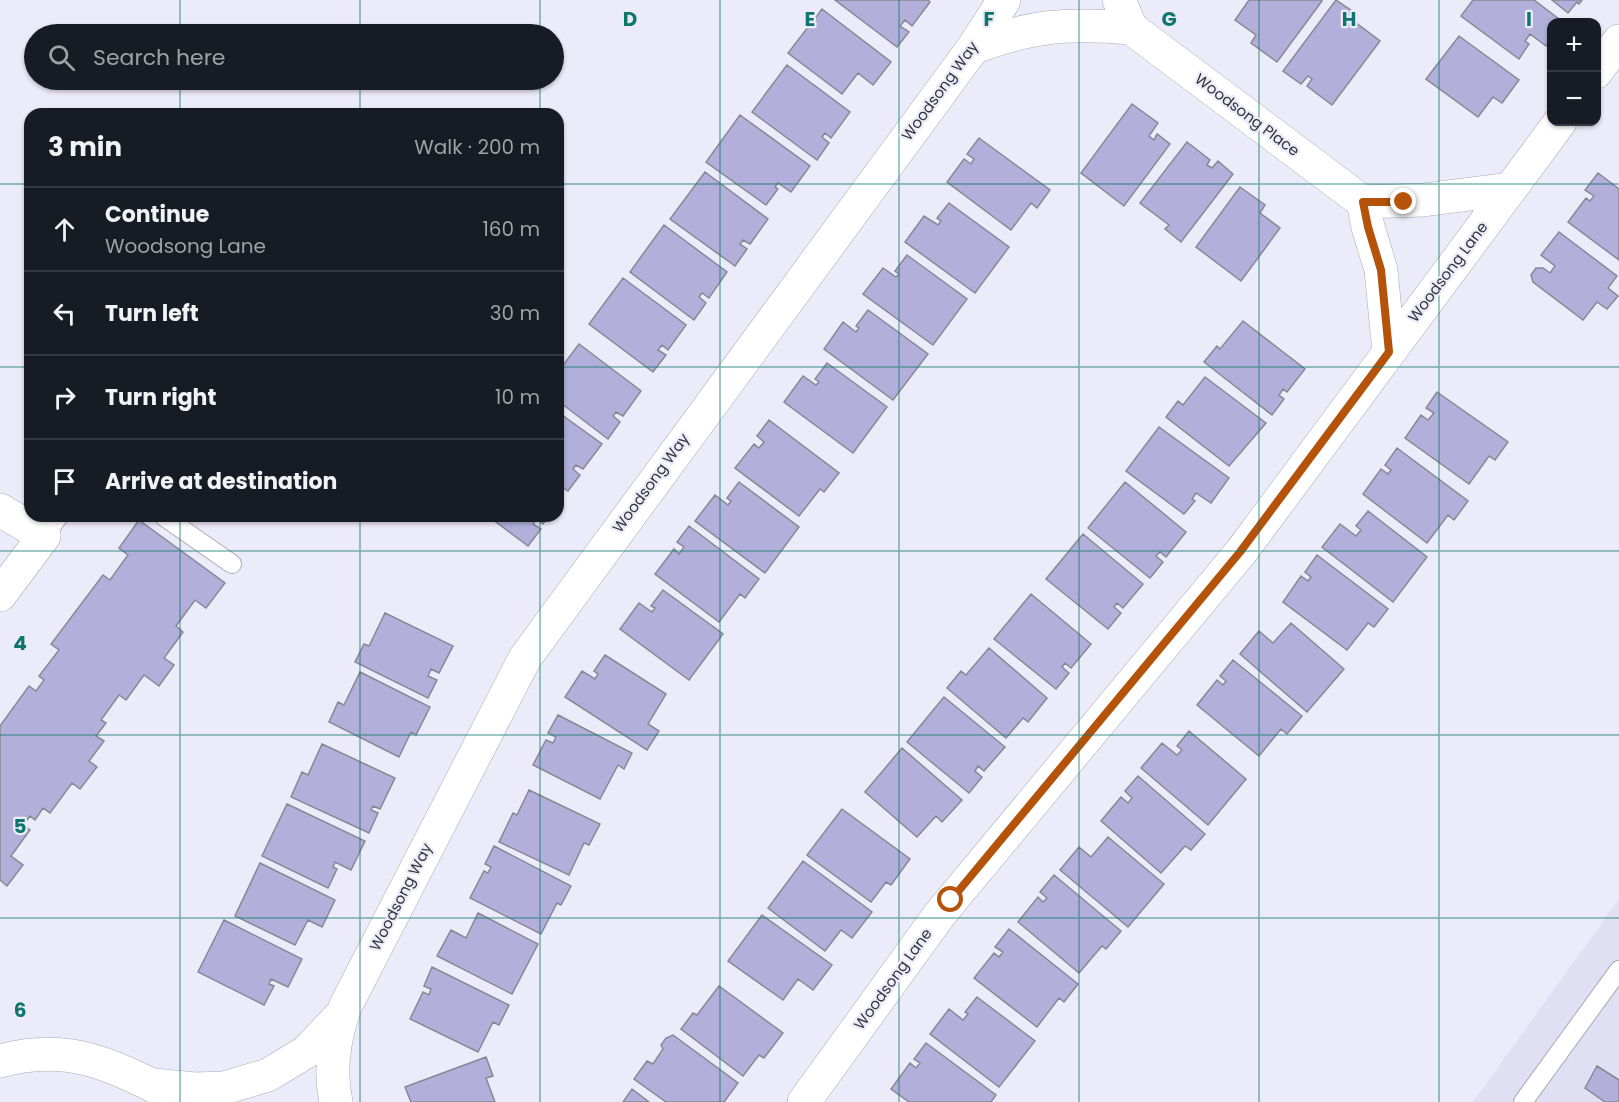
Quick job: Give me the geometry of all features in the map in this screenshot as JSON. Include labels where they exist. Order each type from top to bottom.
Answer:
[{"type":"street","name":"Woodsong Way","points":[[0,1061],[34,1054],[77,1057],[106,1063],[144,1081],[195,1089],[224,1088],[268,1075],[306,1052],[346,1005],[525,658],[549,621],[973,48],[1004,0]]},
{"type":"street","points":[[973,48],[1012,33],[1125,14]]},
{"type":"street","name":"Woodsong Place","points":[[1125,14],[1363,202]]},
{"type":"street","points":[[1601,65],[1619,41]]},
{"type":"street","name":"Woodsong Lane","points":[[804,1102],[940,914],[1240,552],[1557,126]]},
{"type":"street","points":[[1389,352],[1381,270],[1363,202],[1434,199],[1510,189]]},
{"type":"street","points":[[0,510],[24,518]]},
{"type":"street","points":[[0,595],[51,526]]},
{"type":"street","points":[[336,1102],[332,1069],[336,1032],[346,1005]]},
{"type":"street","points":[[144,1081],[187,1102]]},
{"type":"lane","points":[[172,522],[232,564]]},
{"type":"lane","points":[[1523,1102],[1619,970]]},
{"type":"shaded area","points":[[1619,899],[1619,1102],[1473,1102]]},
{"type":"building","points":[[835,0],[928,0],[930,2],[912,26],[905,20],[900,26],[909,32],[897,47]]},
{"type":"building","points":[[1249,0],[1322,1],[1277,62],[1251,43],[1256,35],[1235,20]]},
{"type":"building","points":[[1336,0],[1355,13],[1351,19],[1380,41],[1332,105],[1307,86],[1312,79],[1308,76],[1301,84],[1283,71]]},
{"type":"building","points":[[1473,0],[1534,0],[1558,18],[1547,18],[1546,46],[1530,34],[1525,41],[1529,44],[1519,59],[1461,16]]},
{"type":"building","points":[[1552,0],[1582,0],[1579,4],[1577,2],[1568,13]]},
{"type":"building","points":[[822,9],[891,62],[873,85],[858,73],[842,94],[788,53]]},
{"type":"building","points":[[1459,36],[1519,80],[1502,103],[1493,97],[1478,117],[1426,79]]},
{"type":"building","points":[[787,65],[850,112],[831,138],[825,133],[822,137],[829,143],[817,160],[752,112]]},
{"type":"building","points":[[1132,104],[1158,123],[1149,136],[1154,140],[1157,134],[1170,144],[1124,206],[1081,173]]},
{"type":"building","points":[[740,115],[810,166],[791,192],[778,183],[775,187],[778,189],[766,205],[706,162]]},
{"type":"building","points":[[979,138],[1050,190],[1037,208],[1031,203],[1011,230],[947,182],[964,159],[971,164],[974,159],[967,154]]},
{"type":"building","points":[[1187,142],[1210,160],[1207,165],[1212,168],[1218,161],[1233,174],[1181,242],[1165,229],[1169,225],[1140,203]]},
{"type":"building","points":[[705,172],[768,219],[750,244],[743,240],[740,244],[747,249],[735,266],[670,219]]},
{"type":"building","points":[[1598,173],[1619,189],[1619,260],[1568,222],[1586,198],[1590,201],[1594,196],[1585,190]]},
{"type":"building","points":[[1240,187],[1265,205],[1260,213],[1280,228],[1241,281],[1196,247]]},
{"type":"building","points":[[949,203],[1009,247],[975,293],[905,242],[924,216],[938,225],[941,221],[937,218]]},
{"type":"building","points":[[664,225],[727,272],[709,298],[702,293],[699,297],[706,303],[694,320],[630,272]]},
{"type":"building","points":[[1559,232],[1617,276],[1608,288],[1618,296],[1607,309],[1597,302],[1583,320],[1533,282],[1531,275],[1536,268],[1543,268],[1550,273],[1555,266],[1541,255]]},
{"type":"building","points":[[907,255],[967,299],[933,345],[863,294],[883,268],[896,277],[899,274],[895,271]]},
{"type":"building","points":[[623,278],[686,325],[668,350],[662,345],[658,350],[666,355],[653,372],[589,324]]},
{"type":"building","points":[[868,310],[928,354],[893,400],[824,349],[843,322],[856,332],[859,328],[856,326]]},
{"type":"building","points":[[1243,321],[1305,369],[1287,392],[1283,389],[1279,395],[1284,399],[1272,415],[1204,362],[1217,346],[1220,349]]},
{"type":"building","points":[[579,344],[641,391],[623,416],[616,412],[613,416],[620,422],[608,439],[564,406],[564,364]]},
{"type":"building","points":[[827,363],[887,407],[853,453],[784,402],[803,376],[816,385],[819,382],[815,379]]},
{"type":"building","points":[[1205,377],[1266,423],[1229,466],[1166,417],[1178,401],[1183,405]]},
{"type":"building","points":[[1437,392],[1508,442],[1495,460],[1489,456],[1469,484],[1405,438],[1421,415],[1428,420],[1434,413],[1426,408]]},
{"type":"building","points":[[564,416],[602,444],[583,469],[576,465],[573,469],[580,475],[568,491],[564,488]]},
{"type":"building","points":[[769,420],[839,473],[824,492],[820,489],[799,516],[735,468],[754,444],[759,448],[764,442],[757,436]]},
{"type":"building","points":[[1159,427],[1229,478],[1211,503],[1196,493],[1192,499],[1195,501],[1184,514],[1126,471]]},
{"type":"building","points":[[1397,448],[1468,501],[1454,520],[1448,515],[1427,543],[1363,494],[1381,469],[1388,474],[1391,470],[1385,465]]},
{"type":"building","points":[[739,482],[799,527],[765,573],[695,521],[715,495],[728,505],[731,501],[727,498]]},
{"type":"building","points":[[1125,482],[1186,532],[1166,557],[1160,552],[1156,556],[1163,562],[1150,578],[1088,528]]},
{"type":"building","points":[[1368,511],[1427,557],[1393,602],[1322,547],[1340,524],[1356,536],[1361,530],[1356,526]]},
{"type":"building","points":[[138,522],[142,522],[225,583],[206,608],[195,600],[176,626],[183,632],[164,658],[174,665],[159,686],[144,675],[126,700],[119,695],[101,720],[106,723],[96,736],[104,741],[89,761],[97,767],[80,789],[72,783],[50,813],[43,808],[35,820],[30,816],[23,825],[30,830],[11,856],[23,865],[7,886],[0,880],[0,726],[29,686],[36,691],[44,680],[39,676],[59,650],[51,644],[103,575],[110,580],[128,555],[119,548]]},
{"type":"building","points":[[496,522],[535,522],[533,524],[541,529],[528,546]]},
{"type":"building","points":[[689,526],[759,579],[745,598],[740,594],[719,622],[655,574],[674,549],[679,554],[684,547],[677,542]]},
{"type":"building","points":[[1083,534],[1143,584],[1123,608],[1117,603],[1114,607],[1121,613],[1108,629],[1046,579]]},
{"type":"building","points":[[1317,555],[1388,609],[1374,627],[1368,623],[1347,650],[1283,602],[1301,576],[1308,581],[1311,577],[1305,572]]},
{"type":"building","points":[[663,590],[723,634],[689,680],[620,629],[639,603],[652,612],[655,608],[651,606]]},
{"type":"building","points":[[1031,594],[1091,644],[1071,668],[1065,663],[1062,667],[1069,673],[1056,689],[994,639]]},
{"type":"building","points":[[385,613],[453,646],[439,673],[431,669],[428,676],[437,680],[428,698],[355,662],[364,644],[369,646]]},
{"type":"building","points":[[1291,623],[1344,669],[1307,712],[1240,654],[1259,631],[1273,643]]},
{"type":"building","points":[[989,648],[1047,698],[1028,722],[1023,718],[1006,738],[947,688],[961,671],[966,675]]},
{"type":"building","points":[[605,655],[666,694],[648,724],[659,731],[647,750],[565,697],[582,671],[595,679],[598,674],[594,671]]},
{"type":"building","points":[[1233,660],[1302,716],[1287,734],[1281,729],[1259,756],[1197,705],[1217,680],[1223,685],[1226,681],[1220,676]]},
{"type":"building","points":[[360,672],[430,707],[416,735],[411,732],[399,757],[329,722],[338,702],[344,705]]},
{"type":"building","points":[[944,697],[1005,747],[984,771],[978,766],[975,771],[982,777],[969,793],[907,742]]},
{"type":"building","points":[[558,715],[632,753],[624,769],[618,765],[600,799],[533,765],[546,740],[553,743],[556,737],[548,733]]},
{"type":"building","points":[[1189,731],[1246,779],[1208,825],[1141,768],[1162,743],[1177,755],[1182,750],[1177,746]]},
{"type":"building","points":[[322,744],[395,778],[380,809],[373,806],[371,810],[378,813],[369,833],[291,797],[302,772],[308,775]]},
{"type":"building","points":[[902,748],[962,800],[942,822],[936,816],[917,837],[865,792]]},
{"type":"building","points":[[1138,776],[1205,834],[1191,850],[1185,846],[1161,873],[1101,821],[1121,797],[1128,803],[1132,798],[1125,791]]},
{"type":"building","points":[[529,790],[600,824],[589,845],[584,843],[569,875],[499,842],[513,813],[517,815]]},
{"type":"building","points":[[287,804],[365,841],[351,870],[335,862],[333,867],[337,869],[328,888],[262,856]]},
{"type":"building","points":[[842,809],[910,859],[891,885],[886,882],[871,902],[807,855]]},
{"type":"building","points":[[1108,837],[1164,884],[1128,927],[1060,870],[1079,847],[1091,857]]},
{"type":"building","points":[[494,846],[571,886],[561,905],[557,903],[541,934],[470,898],[484,871],[488,873],[491,867],[485,864]]},
{"type":"building","points":[[803,861],[872,912],[852,938],[841,930],[825,951],[768,908]]},
{"type":"building","points":[[260,863],[335,900],[322,927],[308,920],[295,945],[235,916]]},
{"type":"building","points":[[1054,875],[1121,931],[1106,949],[1102,946],[1079,973],[1018,922],[1038,897],[1043,902],[1047,898],[1040,892]]},
{"type":"building","points":[[478,913],[538,944],[512,994],[437,956],[451,930],[466,938]]},
{"type":"building","points":[[762,915],[832,965],[813,990],[798,979],[783,1000],[728,961]]},
{"type":"building","points":[[224,920],[302,959],[288,987],[271,979],[269,984],[274,986],[264,1005],[198,972]]},
{"type":"building","points":[[1009,929],[1078,984],[1064,1002],[1059,998],[1037,1027],[974,978],[994,953],[999,957],[1003,952],[995,947]]},
{"type":"building","points":[[432,967],[509,1005],[499,1025],[493,1022],[478,1052],[410,1019],[423,992],[429,995],[431,989],[424,986]]},
{"type":"building","points":[[719,986],[783,1033],[764,1058],[759,1055],[743,1076],[681,1029],[693,1013],[697,1015]]},
{"type":"building","points":[[977,997],[1035,1041],[999,1087],[930,1034],[949,1009],[963,1020],[968,1014],[965,1012]]},
{"type":"building","points":[[673,1035],[738,1083],[724,1102],[666,1102],[634,1079],[647,1061],[653,1064],[663,1049],[661,1045],[666,1038]]},
{"type":"building","points":[[926,1043],[996,1095],[991,1102],[909,1102],[891,1089],[910,1063],[916,1068],[920,1063],[914,1059]]},
{"type":"building","points":[[486,1057],[493,1076],[486,1078],[495,1102],[411,1102],[405,1087]]},
{"type":"building","points":[[1597,1066],[1619,1080],[1619,1102],[1605,1102],[1585,1088]]},
{"type":"building","points":[[632,1089],[649,1102],[623,1102]]},
{"type":"route","points":[[951,900],[1240,552],[1389,352],[1381,270],[1363,202],[1404,202]]}]
